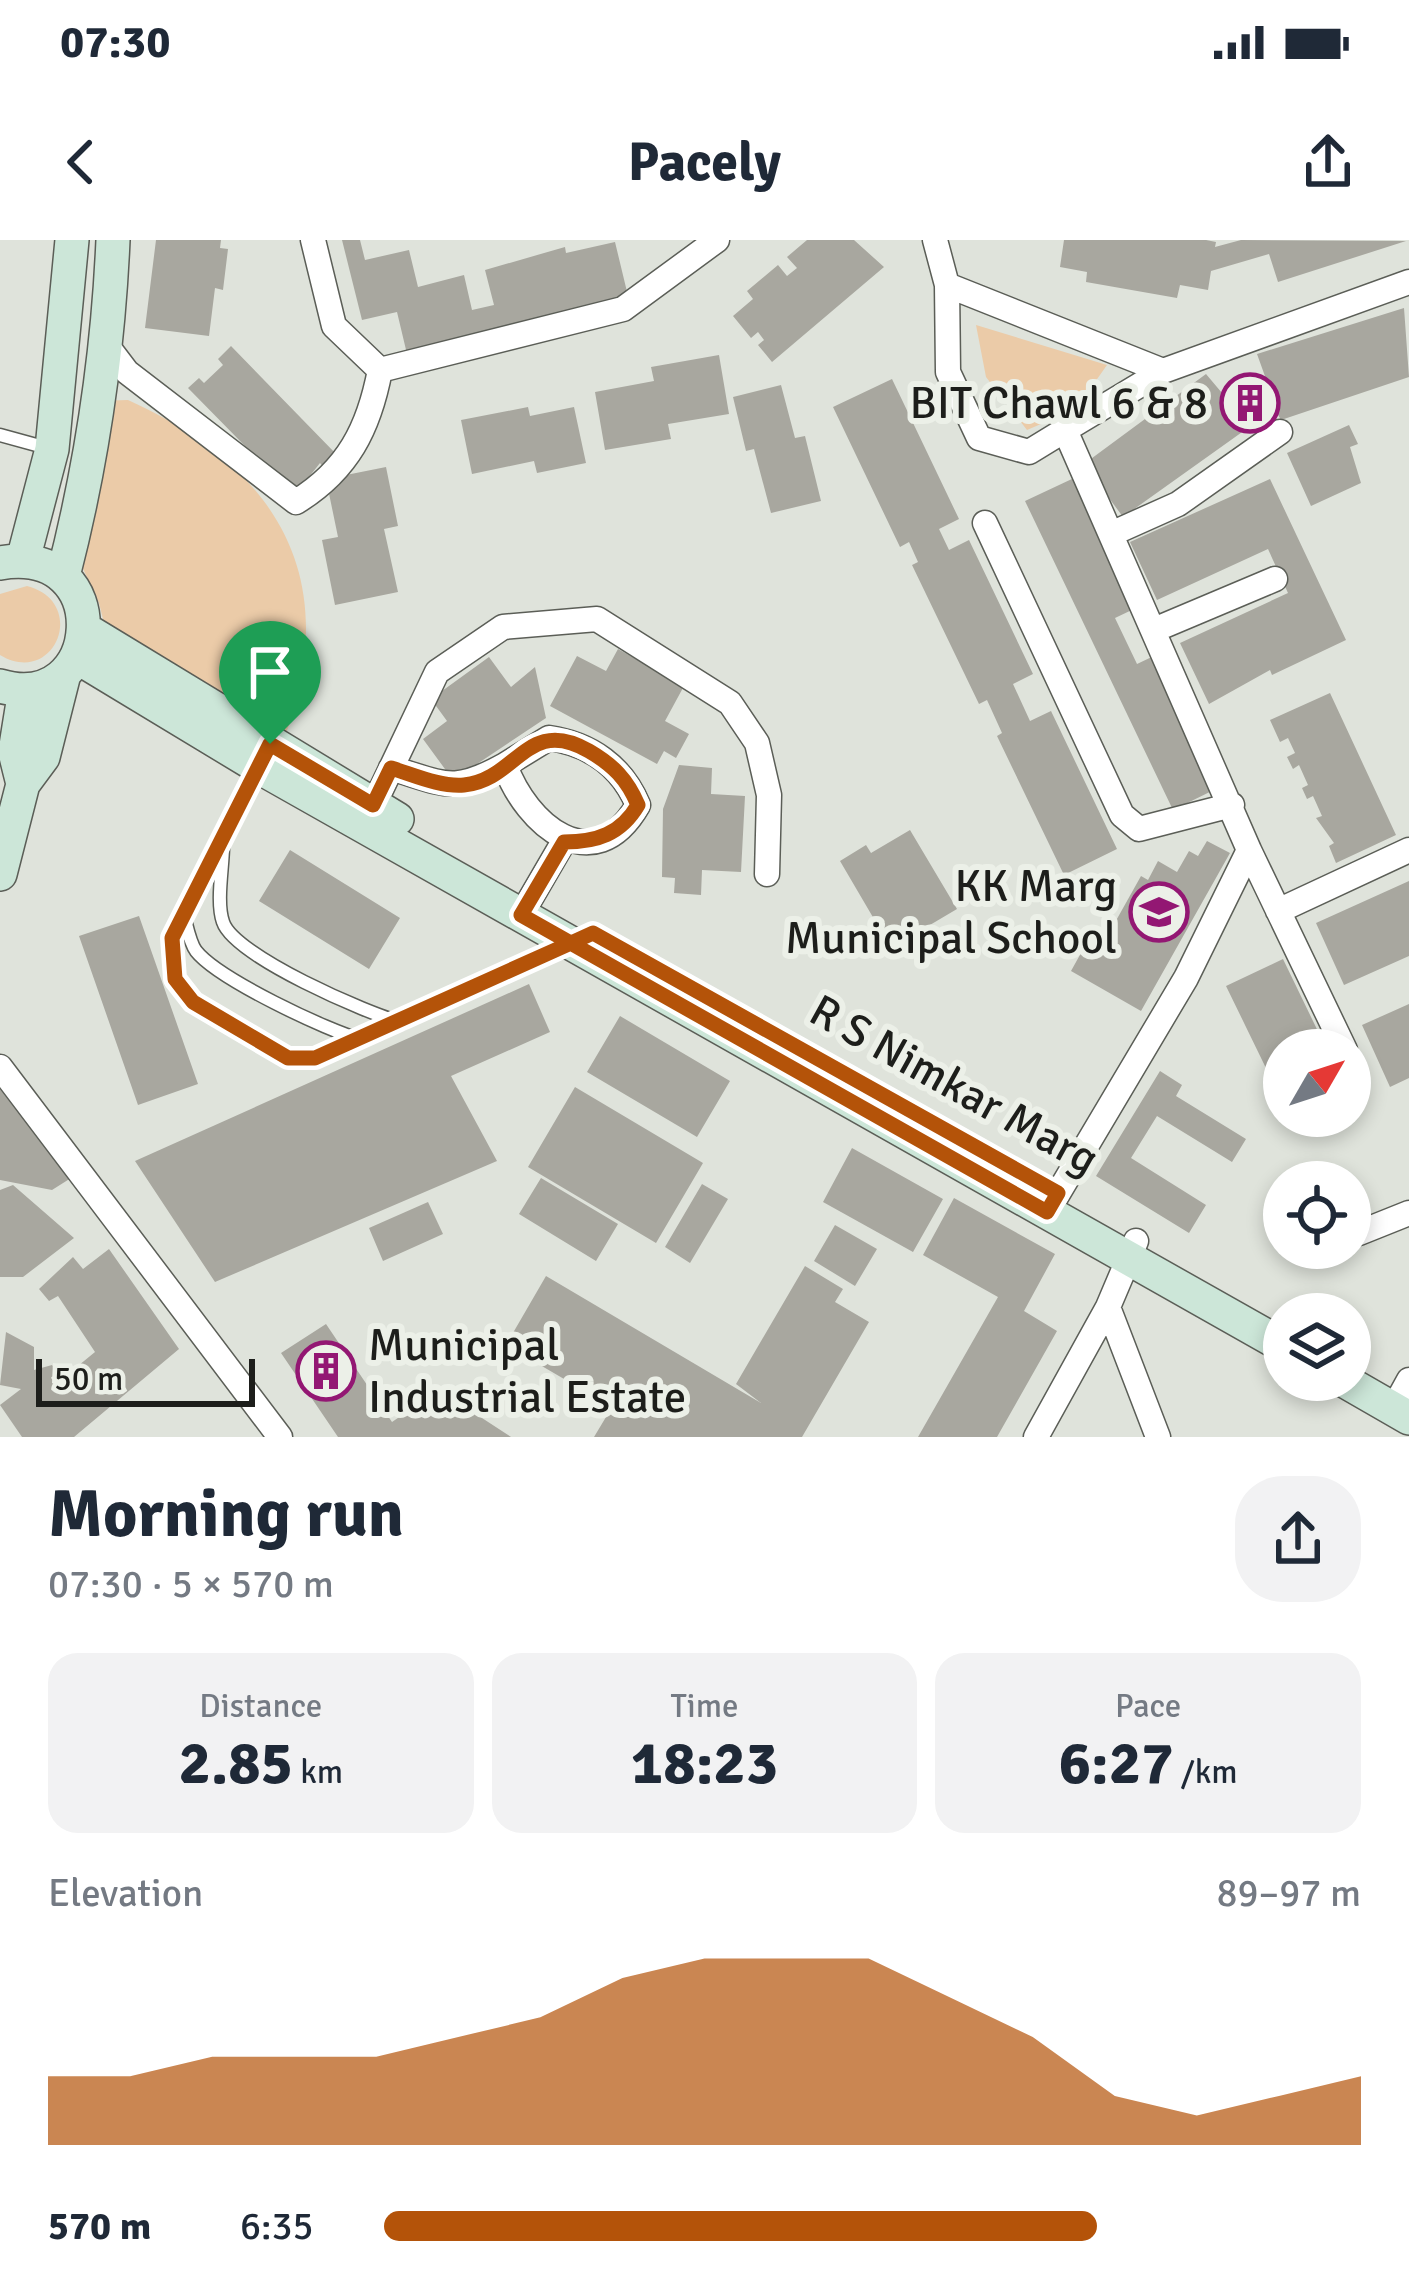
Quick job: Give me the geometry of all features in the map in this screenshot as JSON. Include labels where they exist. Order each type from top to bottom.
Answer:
[{"type":"main road","points":[[0,874],[23,784],[43,757],[76,654],[77,593],[63,576],[11,561],[52,449],[72,240]]},
{"type":"main road","points":[[63,576],[91,456],[108,347],[113,240]]},
{"type":"main road","points":[[23,784],[15,752],[13,688],[76,654]]},
{"type":"main road","name":"R S Nimkar Marg","points":[[76,654],[264,755],[1052,1203],[1263,1333]]},
{"type":"main road","name":"R S Nimkar Marg","points":[[1134,1250],[1263,1314]]},
{"type":"main road","points":[[1371,1375],[1404,1398]]},
{"type":"main road","points":[[1371,1388],[1404,1398]]},
{"type":"street","points":[[313,240],[334,326],[380,370]]},
{"type":"street","points":[[380,370],[622,309],[717,240]]},
{"type":"street","points":[[934,240],[947,285],[948,372],[980,437],[1029,452],[1163,370],[1409,282]]},
{"type":"street","points":[[947,285],[1163,370]]},
{"type":"street","points":[[108,347],[127,372],[296,502],[315,491],[357,445],[371,416],[380,370]]},
{"type":"street","points":[[1065,430],[1249,850],[1336,1029]]},
{"type":"street","points":[[1111,534],[1178,504],[1280,432]]},
{"type":"street","points":[[52,449],[91,456]]},
{"type":"street","points":[[985,523],[1122,815],[1139,829],[1157,828],[1232,805]]},
{"type":"street","points":[[1154,630],[1274,579]]},
{"type":"street","points":[[369,815],[437,672],[502,628],[597,619],[730,703],[757,743],[769,795],[767,874]]},
{"type":"street","points":[[391,768],[448,785],[470,785],[550,738],[571,741],[612,764],[638,805],[628,823],[589,842],[564,842],[514,789],[505,765]]},
{"type":"street","points":[[526,906],[564,842]]},
{"type":"street","points":[[1052,1203],[1186,977],[1249,850]]},
{"type":"street","points":[[1278,911],[1409,850]]},
{"type":"street","points":[[0,1067],[280,1437]]},
{"type":"street","points":[[1371,1228],[1409,1213]]},
{"type":"street","points":[[1036,1437],[1134,1250]]},
{"type":"street","points":[[1108,1306],[1159,1437]]},
{"type":"lane","points":[[0,434],[52,449]]},
{"type":"lane","points":[[264,755],[172,938],[175,979],[193,1002],[288,1058],[315,1058],[364,1040],[582,938]]},
{"type":"lane","points":[[223,843],[223,922],[238,942],[365,1014],[404,1023]]},
{"type":"lane","points":[[184,916],[195,950],[214,966],[332,1032],[364,1040]]},
{"type":"shaded area","points":[[976,325],[1107,365],[1076,409],[1027,430],[986,377]]},
{"type":"shaded area","points":[[128,400],[224,459],[259,495],[285,535],[301,579],[306,628],[301,681],[284,739],[107,635],[99,603],[64,528],[95,401]]},
{"type":"shaded area","points":[[27,586],[46,595],[57,608],[60,624],[49,652],[19,662],[0,655],[0,594]]},
{"type":"building","points":[[156,240],[221,240],[220,248],[228,249],[223,290],[215,288],[209,336],[145,328]]},
{"type":"building","points":[[342,240],[360,240],[365,260],[409,250],[418,287],[464,275],[472,310],[494,305],[485,270],[565,247],[566,253],[615,242],[629,300],[407,354],[397,312],[362,320]]},
{"type":"building","points":[[807,240],[854,240],[884,267],[772,362],[758,345],[764,340],[758,332],[751,338],[733,316],[753,299],[747,291],[778,265],[787,276],[797,268],[787,257]]},
{"type":"building","points":[[1064,240],[1206,240],[1216,242],[1215,247],[1241,240],[1406,241],[1278,282],[1269,254],[1211,271],[1208,290],[1180,285],[1177,298],[1086,282],[1087,272],[1060,267]]},
{"type":"building","name":"BIT Chawl 6 & 8","points":[[1404,308],[1409,377],[1281,420],[1277,413],[1244,424],[1245,430],[1123,517],[1084,464],[1206,374],[1222,393],[1266,379],[1257,354]]},
{"type":"building","points":[[231,346],[338,456],[325,469],[320,463],[294,496],[188,388],[199,378],[204,383],[223,365],[218,359]]},
{"type":"building","points":[[719,355],[729,414],[668,424],[671,439],[605,450],[595,392],[654,381],[651,367]]},
{"type":"building","points":[[892,379],[959,519],[939,529],[949,550],[969,540],[1033,674],[1013,684],[1030,721],[1051,711],[1117,849],[1064,875],[997,736],[1002,733],[987,700],[979,704],[912,565],[918,562],[909,542],[900,547],[833,407]]},
{"type":"building","points":[[781,385],[795,438],[805,436],[821,501],[771,513],[754,449],[746,451],[733,397]]},
{"type":"building","points":[[528,407],[530,416],[574,407],[586,463],[537,473],[534,461],[472,474],[461,420]]},
{"type":"building","points":[[1349,425],[1358,444],[1350,447],[1361,483],[1311,506],[1287,453]]},
{"type":"building","points":[[386,467],[398,526],[384,529],[398,592],[335,605],[322,540],[338,537],[326,479]]},
{"type":"building","points":[[1074,478],[1136,608],[1115,618],[1137,664],[1158,654],[1222,786],[1173,810],[1025,501]]},
{"type":"building","points":[[1270,479],[1346,640],[1272,675],[1270,670],[1209,704],[1180,643],[1288,593],[1268,549],[1157,600],[1130,542]]},
{"type":"building","points":[[618,649],[684,686],[665,721],[689,734],[676,758],[664,751],[657,764],[550,706],[577,656],[606,671]]},
{"type":"building","points":[[489,657],[511,687],[535,667],[546,718],[453,780],[423,739],[447,721],[431,699]]},
{"type":"building","points":[[1330,693],[1396,835],[1336,863],[1329,846],[1334,843],[1316,818],[1322,816],[1313,796],[1307,799],[1302,788],[1308,785],[1299,765],[1293,769],[1287,757],[1295,753],[1288,738],[1280,742],[1270,720]]},
{"type":"building","points":[[679,765],[712,768],[711,794],[745,796],[741,872],[702,870],[701,895],[674,893],[675,878],[662,877],[663,809]]},
{"type":"building","points":[[910,830],[957,909],[891,948],[840,861],[866,845],[871,853]]},
{"type":"building","name":"KK Marg Municipal School","points":[[1207,841],[1230,853],[1141,1011],[1071,971],[1086,944],[1099,951],[1141,876],[1148,880],[1158,861],[1177,872],[1189,851],[1198,856]]},
{"type":"building","points":[[290,850],[400,918],[369,969],[259,901]]},
{"type":"building","points":[[1409,881],[1409,956],[1344,985],[1316,923]]},
{"type":"building","points":[[139,916],[198,1084],[138,1105],[79,936]]},
{"type":"building","points":[[1283,959],[1317,1029],[1263,1029],[1263,1062],[1226,986]]},
{"type":"building","points":[[529,984],[550,1032],[451,1076],[497,1161],[215,1282],[135,1161]]},
{"type":"building","points":[[1409,1004],[1409,1078],[1390,1087],[1371,1045],[1371,1029],[1362,1025]]},
{"type":"building","points":[[620,1016],[730,1081],[697,1137],[587,1072]]},
{"type":"building","points":[[1160,1071],[1182,1085],[1176,1096],[1246,1139],[1232,1162],[1157,1116],[1131,1158],[1206,1205],[1189,1233],[1096,1176]]},
{"type":"building","points":[[0,1084],[71,1178],[52,1190],[0,1180]]},
{"type":"building","points":[[575,1087],[703,1163],[656,1243],[528,1167]]},
{"type":"building","points":[[852,1148],[943,1199],[913,1252],[823,1202]]},
{"type":"building","points":[[541,1178],[618,1224],[596,1261],[519,1214]]},
{"type":"building","points":[[702,1184],[728,1199],[690,1263],[665,1247]]},
{"type":"building","points":[[13,1185],[74,1238],[23,1277],[0,1277],[0,1190]]},
{"type":"building","points":[[954,1198],[1055,1254],[1024,1311],[1057,1331],[997,1437],[918,1437],[998,1297],[923,1255]]},
{"type":"building","points":[[428,1202],[443,1234],[383,1261],[369,1228]]},
{"type":"building","points":[[835,1225],[877,1249],[855,1286],[814,1261]]},
{"type":"building","points":[[109,1249],[179,1349],[74,1437],[22,1437],[0,1405],[21,1389],[0,1385],[6,1332],[34,1347],[34,1370],[52,1365],[62,1379],[95,1352],[58,1296],[49,1301],[39,1289],[73,1257],[83,1269]]},
{"type":"building","points":[[805,1266],[843,1289],[835,1302],[869,1322],[802,1437],[594,1437],[612,1407],[506,1345],[546,1276],[761,1403],[736,1384]]},
{"type":"building","name":"Municipal Industrial Estate","points":[[326,1324],[392,1422],[439,1390],[511,1437],[338,1437],[281,1353]]},
{"type":"place","name":"BIT Chawl 6 & 8","points":[[1250,403]]},
{"type":"place","name":"KK Marg Municipal School","points":[[1159,912]]},
{"type":"place","name":"Municipal Industrial Estate","points":[[326,1371]]},
{"type":"route","points":[[270,744],[172,938],[175,979],[193,1002],[288,1058],[315,1058],[404,1023],[571,943],[593,933],[1058,1193],[1047,1212],[756,1048],[571,943],[521,915],[564,842],[589,842],[628,823],[638,805],[612,764],[571,741],[550,738],[470,785],[448,785],[391,768],[373,805],[270,744]]}]
